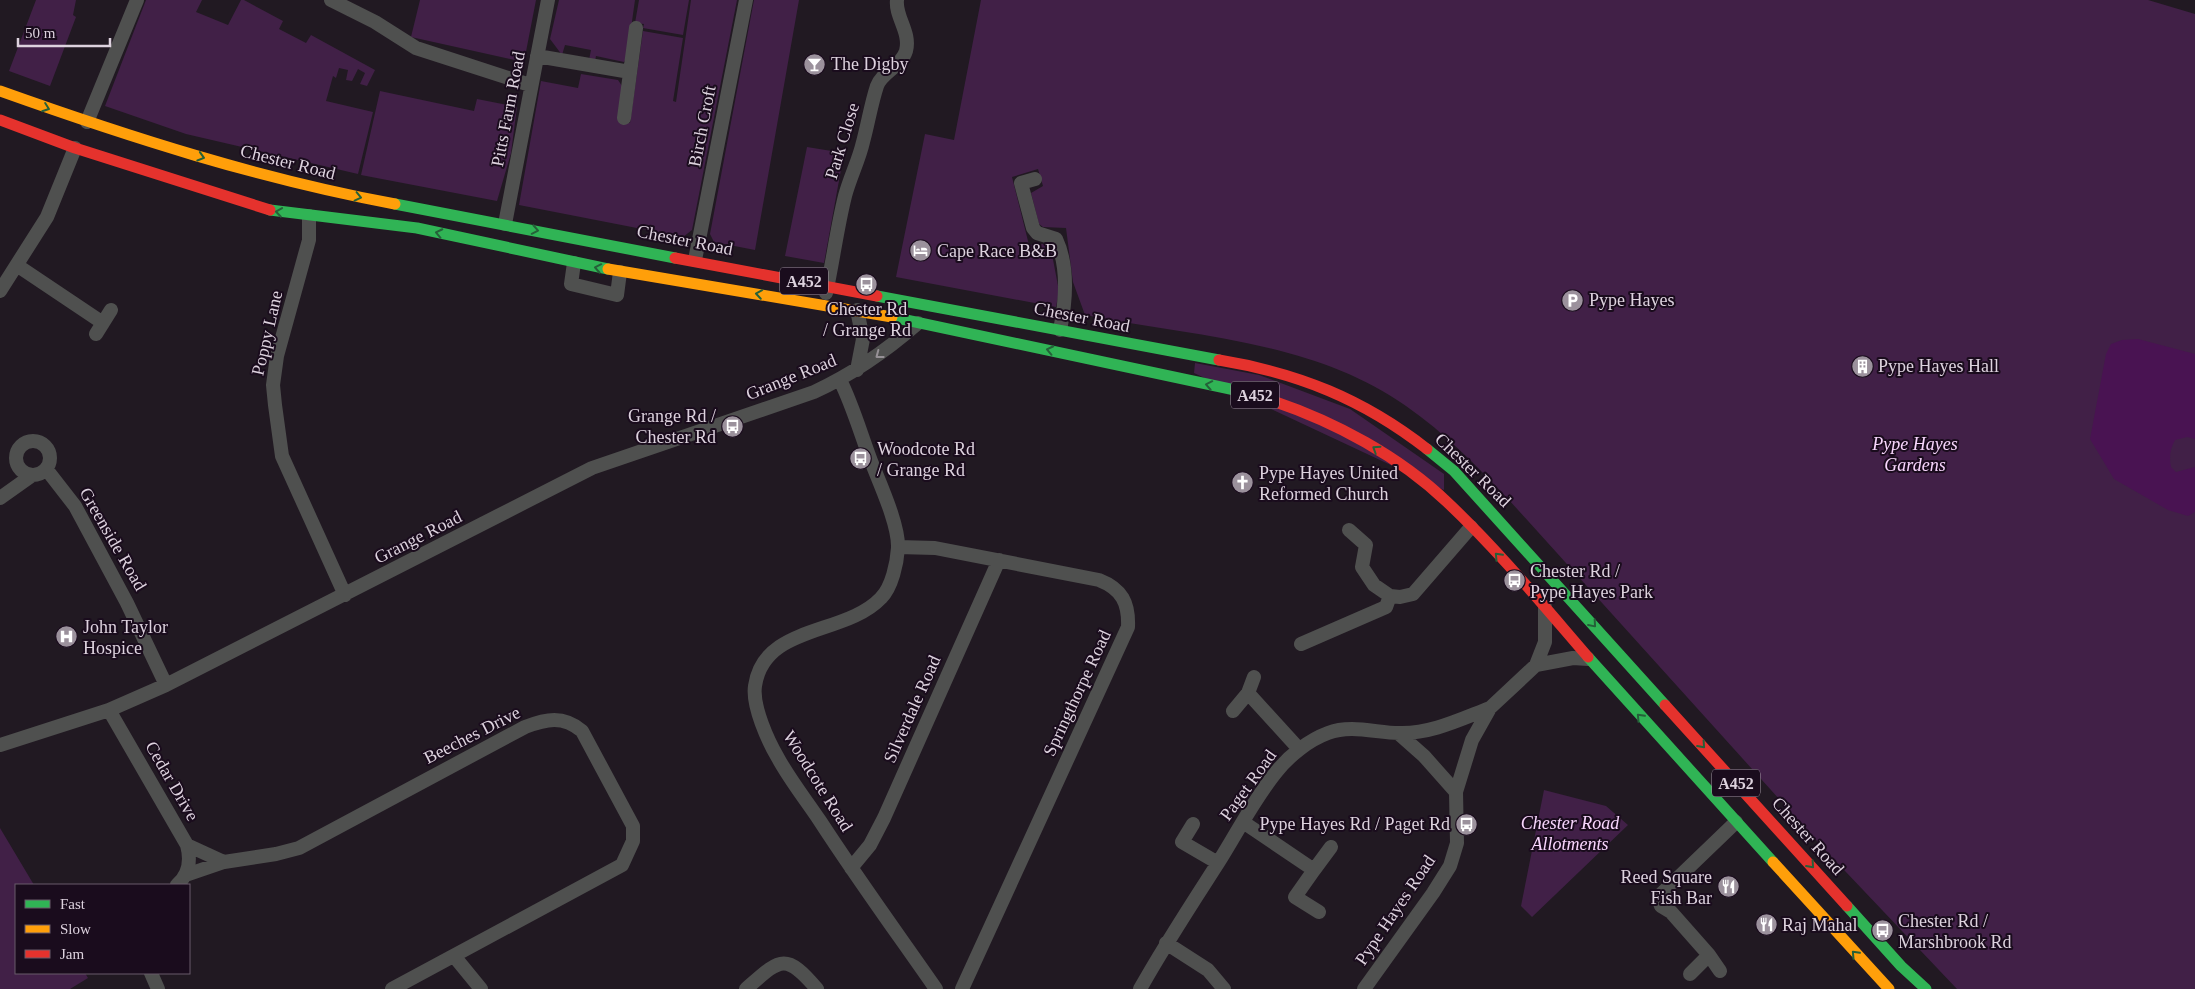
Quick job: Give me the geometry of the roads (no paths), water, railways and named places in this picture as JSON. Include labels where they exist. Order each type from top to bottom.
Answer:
[{"type":"highway","name":"Chester Road","points":[[0,91],[87,122],[219,163],[378,201],[1190,356],[1256,366],[1308,381],[1351,399],[1426,447],[1454,471],[1550,575],[1634,671],[1901,966],[1926,989]]},
{"type":"highway","name":"A452","points":[[0,120],[75,148],[268,210],[417,228],[620,272],[857,310],[1249,393],[1299,410],[1342,430],[1396,462],[1446,501],[1531,591],[1588,659],[1736,822],[1873,982],[1889,989]]},
{"type":"highway","points":[[250,204],[259,173]]},
{"type":"highway","points":[[374,222],[378,201]]},
{"type":"highway","points":[[953,329],[956,310]]},
{"type":"highway","points":[[1186,380],[1190,356]]},
{"type":"highway","points":[[1531,591],[1550,575]]},
{"type":"highway","points":[[1615,689],[1634,671]]},
{"type":"street","points":[[87,122],[137,0]]},
{"type":"street","points":[[332,0],[375,22],[416,48],[530,85]]},
{"type":"street","name":"Pitts Farm Road","points":[[505,224],[530,85],[548,0]]},
{"type":"street","name":"Birch Croft","points":[[695,260],[746,0]]},
{"type":"street","name":"Park Close","points":[[824,304],[844,198],[863,144],[878,84],[901,62],[906,51],[906,38],[902,19],[896,8],[896,0]]},
{"type":"street","points":[[624,118],[636,28]]},
{"type":"street","points":[[537,56],[630,72]]},
{"type":"street","points":[[0,291],[18,266],[47,217],[75,148]]},
{"type":"street","points":[[1035,179],[1021,183],[1036,233],[1056,239],[1059,246],[1066,282],[1060,330]]},
{"type":"street","name":"Poppy Lane","points":[[309,216],[309,240],[277,356],[273,385],[282,456],[345,595]]},
{"type":"street","points":[[574,263],[571,284],[617,295],[620,272]]},
{"type":"street","points":[[18,266],[99,328],[111,310]]},
{"type":"street","name":"Grange Road","points":[[857,310],[863,339],[857,370]]},
{"type":"street","name":"Grange Road","points":[[0,746],[109,710],[166,685],[592,468],[796,399],[840,380],[876,358],[918,323]]},
{"type":"street","name":"Woodcote Road","points":[[840,380],[888,505],[898,547],[893,573],[883,596],[849,618],[783,643],[767,656],[760,669],[755,688],[762,724],[778,758],[851,868],[936,989]]},
{"type":"street","points":[[0,498],[31,476],[40,475],[47,470],[51,462],[51,454],[46,446],[37,441],[30,441],[22,445],[15,459],[20,470],[31,476]]},
{"type":"street","name":"Greenside Road","points":[[47,470],[75,506],[127,603],[166,685]]},
{"type":"street","points":[[1349,530],[1366,545],[1362,567],[1374,585],[1390,596],[1400,597],[1413,594],[1471,527]]},
{"type":"street","name":"Springthorpe Road","points":[[898,547],[935,548],[1099,580],[1112,585],[1125,600],[1128,628],[962,989]]},
{"type":"street","name":"Silverdale Road","points":[[851,868],[870,845],[884,818],[999,560]]},
{"type":"street","points":[[1301,644],[1386,607],[1390,596]]},
{"type":"street","name":"Pype Hayes Road","points":[[1364,989],[1434,893],[1450,866],[1456,842],[1456,792],[1472,740],[1490,708],[1536,665],[1545,642],[1544,606]]},
{"type":"street","points":[[1536,665],[1574,658],[1588,659]]},
{"type":"street","points":[[1233,711],[1248,692],[1254,677]]},
{"type":"street","points":[[1248,692],[1299,749]]},
{"type":"street","name":"Paget Road","points":[[1140,989],[1166,943],[1243,822],[1277,771],[1299,749],[1329,732],[1348,730],[1398,733],[1436,728],[1490,708]]},
{"type":"street","name":"Cedar Drive","points":[[109,710],[187,845],[189,855],[182,880]]},
{"type":"street","name":"Beeches Drive","points":[[182,880],[224,862],[276,854],[299,848],[525,727],[546,719],[571,722],[582,730],[632,826],[633,841],[622,865],[392,989]]},
{"type":"street","points":[[1398,733],[1424,756],[1456,792]]},
{"type":"street","points":[[1243,822],[1314,870]]},
{"type":"street","points":[[1720,971],[1709,955],[1671,912],[1661,906],[1658,897],[1736,822]]},
{"type":"street","points":[[1193,824],[1182,842],[1218,863]]},
{"type":"street","points":[[187,845],[224,862]]},
{"type":"street","points":[[1319,912],[1295,897],[1331,848]]},
{"type":"street","points":[[1166,943],[1208,970],[1224,989]]},
{"type":"street","points":[[1690,974],[1709,955]]},
{"type":"street","points":[[454,956],[481,989]]},
{"type":"street","points":[[746,989],[769,968],[778,964],[790,963],[802,971],[817,989]]},
{"type":"street","points":[[151,974],[158,989]]},
{"type":"place","name":"The Digby","points":[[815,64]]},
{"type":"place","name":"Cape Race B&B","points":[[921,251]]},
{"type":"place","name":"Chester Rd / Grange Rd","points":[[867,284]]},
{"type":"place","name":"Pype Hayes","points":[[1573,300]]},
{"type":"place","name":"Pype Hayes Hall","points":[[1862,366]]},
{"type":"place","name":"Grange Rd / Chester Rd","points":[[732,426]]},
{"type":"place","name":"Woodcote Rd / Grange Rd","points":[[861,459]]},
{"type":"place","name":"Pype Hayes United Reformed Church","points":[[1243,483]]},
{"type":"place","name":"Chester Rd / Pype Hayes Park","points":[[1514,581]]},
{"type":"place","name":"John Taylor Hospice","points":[[67,637]]},
{"type":"place","name":"Pype Hayes Rd / Paget Rd","points":[[1466,824]]},
{"type":"place","name":"Reed Square Fish Bar","points":[[1728,887]]},
{"type":"place","name":"Raj Mahal","points":[[1766,925]]},
{"type":"place","name":"Chester Rd / Marshbrook Rd","points":[[1882,931]]},
{"type":"park label","name":"Pype Hayes Gardens","points":[[1915,454]]},
{"type":"park label","name":"Chester Road Allotments","points":[[1570,833]]}]
